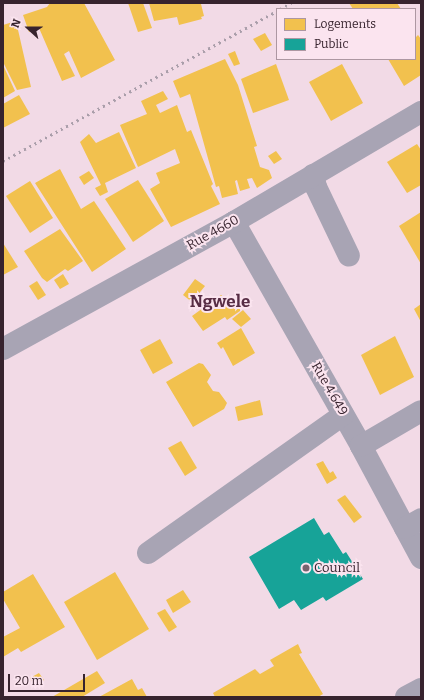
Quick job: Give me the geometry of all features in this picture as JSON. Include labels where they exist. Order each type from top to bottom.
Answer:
[{"type":"street","name":"Rue 4660","points":[[3,349],[234,222],[421,112]]},
{"type":"street","points":[[313,175],[316,188],[349,256]]},
{"type":"street","name":"Rue 4.649","points":[[234,222],[361,446],[413,524],[421,558]]},
{"type":"street","points":[[361,446],[421,411]]},
{"type":"street","points":[[148,553],[344,415]]},
{"type":"street","points":[[406,697],[421,689]]},
{"type":"building: Logements","points":[[50,3],[84,3],[115,60],[81,78],[69,51],[64,54],[75,76],[62,81],[39,28],[29,32],[23,15],[47,7]]},
{"type":"building: Logements","points":[[128,3],[143,3],[152,28],[138,32]]},
{"type":"building: Logements","points":[[149,3],[198,3],[201,4],[204,16],[201,17],[202,19],[179,25],[177,17],[154,21]]},
{"type":"building: Logements","points":[[349,3],[397,3],[400,8],[352,8]]},
{"type":"building: Logements","points":[[16,21],[31,87],[17,90],[3,62],[3,25]]},
{"type":"building: Logements","points":[[265,33],[272,45],[261,51],[253,39]]},
{"type":"building: Logements","points":[[418,35],[421,39],[421,75],[404,86],[389,60],[416,60],[416,37]]},
{"type":"building: Logements","points":[[235,51],[240,64],[234,66],[228,54]]},
{"type":"building: Logements","points":[[225,59],[238,85],[257,146],[254,147],[260,167],[269,170],[272,178],[257,188],[252,178],[247,179],[250,188],[240,191],[237,180],[235,181],[238,194],[222,198],[219,186],[216,187],[190,94],[180,98],[173,81]]},
{"type":"building: Logements","points":[[276,64],[289,100],[253,113],[241,79]]},
{"type":"building: Logements","points":[[342,64],[363,103],[331,121],[309,82]]},
{"type":"building: Logements","points":[[3,65],[15,91],[3,98]]},
{"type":"building: Logements","points":[[163,91],[168,99],[156,105],[160,113],[177,105],[187,132],[191,130],[213,184],[211,186],[220,204],[171,227],[150,189],[160,183],[156,173],[180,163],[175,149],[138,167],[120,125],[147,114],[141,101]]},
{"type":"building: Logements","points":[[19,95],[30,114],[3,128],[3,104]]},
{"type":"building: Logements","points":[[119,132],[136,168],[105,183],[108,192],[100,196],[95,188],[101,185],[80,142],[89,134],[96,143]]},
{"type":"building: Logements","points":[[417,144],[421,150],[421,185],[407,193],[387,162]]},
{"type":"building: Logements","points":[[276,151],[282,159],[274,164],[268,156]]},
{"type":"building: Logements","points":[[60,169],[81,209],[94,201],[126,249],[92,272],[35,183]]},
{"type":"building: Logements","points":[[89,171],[94,178],[84,185],[79,177]]},
{"type":"building: Logements","points":[[138,180],[164,221],[133,242],[105,199]]},
{"type":"building: Logements","points":[[30,181],[53,218],[30,233],[6,196]]},
{"type":"building: Logements","points":[[421,212],[421,264],[399,226]]},
{"type":"building: Logements","points":[[60,229],[83,261],[68,271],[65,269],[47,282],[42,278],[24,251]]},
{"type":"building: Logements","points":[[3,243],[18,267],[3,275]]},
{"type":"building: Logements","points":[[63,274],[69,284],[60,289],[54,280]]},
{"type":"building: Logements","points":[[195,279],[205,286],[192,302],[183,295]]},
{"type":"building: Logements","points":[[37,281],[46,295],[38,300],[29,286]]},
{"type":"building: Logements","points":[[221,295],[240,308],[240,311],[227,320],[225,317],[203,331],[192,316]]},
{"type":"building: Logements","points":[[421,304],[421,322],[414,309]]},
{"type":"building: Logements","points":[[243,310],[251,319],[241,327],[232,319]]},
{"type":"building: Logements","points":[[241,328],[255,353],[233,366],[223,347],[221,349],[217,343]]},
{"type":"building: Logements","points":[[395,336],[414,377],[380,395],[361,355]]},
{"type":"building: Logements","points":[[160,339],[173,363],[153,374],[140,350]]},
{"type":"building: Logements","points":[[199,363],[203,364],[211,375],[207,382],[213,391],[219,392],[227,403],[224,409],[193,427],[166,382]]},
{"type":"building: Logements","points":[[260,400],[263,415],[238,421],[235,407]]},
{"type":"building: Logements","points":[[181,441],[197,468],[185,476],[168,448]]},
{"type":"building: Logements","points":[[323,461],[330,473],[333,471],[337,478],[327,484],[316,464]]},
{"type":"building: Logements","points":[[345,495],[362,517],[354,523],[337,500]]},
{"type":"building: Logements","points":[[115,572],[149,629],[97,660],[64,602]]},
{"type":"building: Logements","points":[[33,574],[65,627],[21,652],[18,648],[3,657],[3,637],[20,628],[3,599],[3,592]]},
{"type":"building: Logements","points":[[183,590],[191,602],[173,613],[166,600]]},
{"type":"building: Logements","points":[[165,609],[177,627],[169,632],[157,613]]},
{"type":"building: Logements","points":[[298,644],[302,653],[299,654],[323,694],[318,697],[215,697],[213,693],[255,669],[260,674],[274,666],[270,660]]},
{"type":"building: Logements","points":[[97,671],[105,683],[82,697],[52,697]]},
{"type":"building: Logements","points":[[39,673],[44,680],[35,686],[30,678]]},
{"type":"building: Logements","points":[[132,679],[138,690],[142,688],[147,697],[99,697]]},
{"type":"building: Public","name":"Council","points":[[314,518],[324,535],[329,532],[343,554],[346,552],[363,579],[326,601],[323,597],[301,610],[294,600],[279,609],[249,557]]},
{"type":"railway","points":[[282,8],[291,3]]},
{"type":"railway","points":[[3,161],[276,12]]},
{"type":"place","name":"Council","points":[[306,568]]},
{"type":"district","name":"Ngwele","points":[[220,302]]}]
